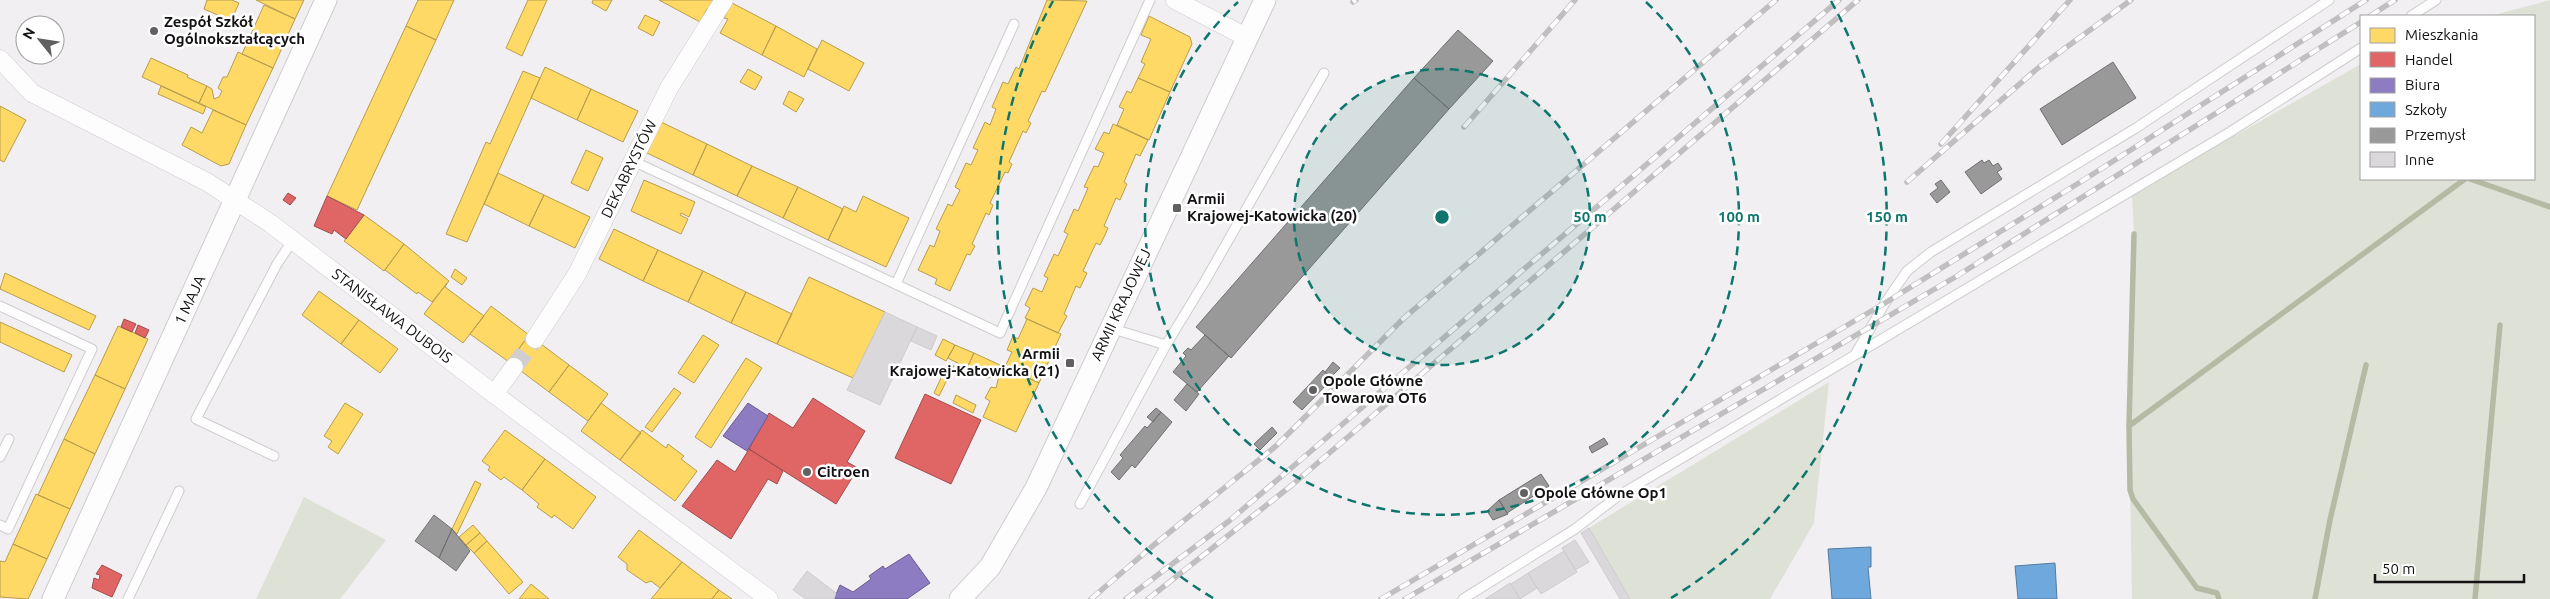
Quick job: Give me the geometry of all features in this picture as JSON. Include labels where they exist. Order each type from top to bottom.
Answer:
[{"type":"street","name":"1 MAJA","points":[[53,599],[326,0]]},
{"type":"street","name":"DEKABRYSTÓW","points":[[535,339],[577,274],[669,88],[724,0]]},
{"type":"street","points":[[1175,0],[1248,38]]},
{"type":"street","name":"ARMII KRAJOWEJ","points":[[960,599],[990,567],[1008,540],[1036,488],[1265,0]]},
{"type":"street","name":"STANISŁAWA DUBOIS","points":[[0,59],[32,93],[207,182],[293,240],[494,394],[769,599]]},
{"type":"street","points":[[494,394],[514,366]]},
{"type":"lane","points":[[633,161],[1000,333],[1150,0]]},
{"type":"lane","points":[[1856,353],[1885,303],[1907,271],[1930,252],[2136,128],[2330,0]]},
{"type":"lane","points":[[2413,15],[2436,0]]},
{"type":"lane","points":[[896,284],[1014,24]]},
{"type":"lane","points":[[1462,599],[1575,529],[1618,496],[2230,132],[2360,49]]},
{"type":"lane","points":[[1080,504],[1166,345],[1205,281],[1324,73]]},
{"type":"lane","points":[[274,456],[196,419],[277,264],[293,240]]},
{"type":"lane","points":[[0,306],[92,349],[8,529],[0,525]]},
{"type":"lane","points":[[1110,328],[1166,345]]},
{"type":"lane","points":[[0,458],[9,439]]},
{"type":"lane","points":[[132,598],[179,491]]},
{"type":"shaded area","points":[[2550,0],[2550,599],[2132,599],[2129,426],[2134,234],[2132,194],[2360,65],[2360,180],[2535,180],[2535,15],[2494,15]]},
{"type":"shaded area","points":[[1829,382],[1814,523],[1770,599],[1630,599],[1587,529]]},
{"type":"shaded area","points":[[304,497],[386,540],[340,599],[256,599]]},
{"type":"building: Mieszkania","points":[[207,0],[232,0],[239,3],[231,21],[204,9]]},
{"type":"building: Mieszkania","points":[[256,0],[304,0],[295,19]]},
{"type":"building: Mieszkania","points":[[418,0],[454,0],[436,40],[406,26]]},
{"type":"building: Mieszkania","points":[[528,0],[547,0],[522,56],[506,48]]},
{"type":"building: Mieszkania","points":[[593,0],[612,0],[606,11],[592,3]]},
{"type":"building: Mieszkania","points":[[659,0],[717,0],[711,11],[707,9],[700,22]]},
{"type":"building: Mieszkania","points":[[1047,0],[1087,1],[1045,92],[1042,91],[1028,121],[1031,123],[1026,133],[1023,131],[1009,162],[1012,164],[1008,173],[1005,172],[990,203],[993,205],[989,215],[986,213],[972,244],[975,246],[970,255],[967,254],[950,291],[935,284],[937,279],[918,270],[930,245],[934,247],[940,231],[936,229],[948,204],[952,206],[960,190],[955,187],[966,163],[971,165],[978,150],[973,148],[985,122],[990,125],[996,109],[992,107],[1003,82],[1008,84],[1016,67],[1019,69]]},
{"type":"building: Mieszkania","points":[[732,3],[776,26],[762,55],[720,33],[728,19],[724,18]]},
{"type":"building: Mieszkania","points":[[264,5],[295,19],[273,68],[242,54]]},
{"type":"building: Mieszkania","points":[[645,15],[660,22],[653,36],[638,28]]},
{"type":"building: Mieszkania","points":[[1149,16],[1190,37],[1192,44],[1170,92],[1138,78],[1145,64],[1141,62],[1151,39],[1141,35]]},
{"type":"building: Mieszkania","points":[[406,26],[436,40],[357,210],[327,196]]},
{"type":"building: Mieszkania","points":[[776,26],[817,49],[804,77],[762,55]]},
{"type":"building: Mieszkania","points":[[822,40],[864,63],[849,91],[808,69]]},
{"type":"building: Mieszkania","points":[[238,52],[273,68],[246,125],[199,103],[207,86],[212,89],[214,99],[219,97],[222,91],[218,88],[223,77],[227,77]]},
{"type":"building: Mieszkania","points":[[151,58],[207,86],[199,103],[142,77]]},
{"type":"building: Mieszkania","points":[[545,67],[591,89],[577,120],[531,98]]},
{"type":"building: Mieszkania","points":[[748,69],[762,77],[755,90],[740,82]]},
{"type":"building: Mieszkania","points":[[523,71],[540,78],[467,242],[446,234],[486,142],[490,144]]},
{"type":"building: Mieszkania","points":[[1138,78],[1170,92],[1149,140],[1117,125],[1124,109],[1119,107],[1127,91],[1131,93]]},
{"type":"building: Mieszkania","points":[[161,86],[206,107],[203,114],[158,94]]},
{"type":"building: Mieszkania","points":[[591,89],[638,111],[623,142],[577,120]]},
{"type":"building: Mieszkania","points":[[789,91],[804,99],[796,112],[783,104]]},
{"type":"building: Mieszkania","points":[[0,106],[26,120],[4,162],[0,160]]},
{"type":"building: Mieszkania","points":[[213,110],[246,125],[229,164],[221,166],[182,145],[191,127],[202,133]]},
{"type":"building: Mieszkania","points":[[661,122],[707,144],[693,175],[647,153]]},
{"type":"building: Mieszkania","points":[[1113,124],[1148,140],[1140,156],[1136,154],[1124,182],[1127,184],[1120,200],[1116,198],[1104,226],[1108,228],[1105,235],[1100,245],[1096,243],[1083,271],[1087,273],[1080,288],[1076,286],[1064,314],[1067,316],[1058,333],[1025,318],[1030,308],[1025,305],[1033,288],[1042,292],[1048,278],[1044,276],[1054,254],[1058,256],[1068,234],[1064,232],[1074,209],[1078,211],[1088,188],[1084,187],[1094,166],[1098,167],[1104,153],[1095,149],[1104,132],[1109,134]]},
{"type":"building: Mieszkania","points":[[707,144],[752,166],[737,196],[693,175]]},
{"type":"building: Mieszkania","points":[[586,150],[603,158],[588,191],[571,183]]},
{"type":"building: Mieszkania","points":[[752,166],[798,187],[783,218],[737,196]]},
{"type":"building: Mieszkania","points":[[498,173],[544,195],[529,226],[484,204]]},
{"type":"building: Mieszkania","points":[[644,180],[695,202],[689,217],[681,213],[680,215],[688,219],[681,234],[631,211]]},
{"type":"building: Mieszkania","points":[[798,187],[843,209],[828,240],[783,218]]},
{"type":"building: Mieszkania","points":[[544,195],[590,217],[575,248],[529,226]]},
{"type":"building: Mieszkania","points":[[863,196],[909,218],[886,267],[828,240],[844,206],[856,212]]},
{"type":"building: Mieszkania","points":[[364,215],[404,244],[384,271],[344,241]]},
{"type":"building: Mieszkania","points":[[614,229],[658,250],[643,281],[599,259]]},
{"type":"building: Mieszkania","points":[[404,244],[449,281],[432,302],[418,292],[417,294],[385,270]]},
{"type":"building: Mieszkania","points":[[658,250],[703,271],[688,302],[643,281]]},
{"type":"building: Mieszkania","points":[[455,269],[467,278],[462,285],[451,277]]},
{"type":"building: Mieszkania","points":[[703,271],[746,292],[731,323],[688,302]]},
{"type":"building: Mieszkania","points":[[5,273],[96,316],[89,330],[0,289]]},
{"type":"building: Mieszkania","points":[[809,277],[885,312],[853,378],[777,344]]},
{"type":"building: Mieszkania","points":[[447,283],[445,287],[484,316],[463,343],[424,314]]},
{"type":"building: Mieszkania","points":[[319,291],[359,320],[341,344],[302,315]]},
{"type":"building: Mieszkania","points":[[746,292],[792,314],[777,344],[731,323]]},
{"type":"building: Mieszkania","points":[[491,306],[529,335],[509,362],[470,334]]},
{"type":"building: Mieszkania","points":[[1027,319],[1061,334],[1039,383],[1005,367],[1012,352],[1007,350],[1013,336],[1018,339]]},
{"type":"building: Mieszkania","points":[[359,320],[398,349],[380,373],[341,344]]},
{"type":"building: Mieszkania","points":[[0,322],[72,355],[64,372],[0,342]]},
{"type":"building: Mieszkania","points":[[118,326],[148,339],[125,389],[95,375]]},
{"type":"building: Mieszkania","points":[[529,335],[569,365],[549,392],[509,362]]},
{"type":"building: Mieszkania","points":[[703,335],[719,345],[694,383],[678,373]]},
{"type":"building: Mieszkania","points":[[943,339],[955,345],[946,361],[935,355]]},
{"type":"building: Mieszkania","points":[[955,345],[974,353],[967,368],[948,358]]},
{"type":"building: Mieszkania","points":[[974,353],[1039,383],[1016,432],[983,417],[990,401],[985,398],[991,387],[996,388],[999,376],[987,378],[967,368]]},
{"type":"building: Mieszkania","points":[[746,358],[762,368],[711,448],[695,437]]},
{"type":"building: Mieszkania","points":[[948,363],[954,366],[939,396],[934,393]]},
{"type":"building: Mieszkania","points":[[569,365],[608,394],[588,421],[549,392]]},
{"type":"building: Mieszkania","points":[[95,375],[125,389],[95,454],[64,439]]},
{"type":"building: Mieszkania","points":[[674,388],[681,393],[652,432],[645,427]]},
{"type":"building: Mieszkania","points":[[956,395],[976,405],[973,413],[953,403]]},
{"type":"building: Mieszkania","points":[[345,403],[363,414],[338,454],[328,447],[332,441],[324,436]]},
{"type":"building: Mieszkania","points":[[601,403],[641,433],[620,460],[581,431]]},
{"type":"building: Mieszkania","points":[[505,430],[545,459],[522,490],[504,477],[501,480],[488,470],[490,467],[482,461]]},
{"type":"building: Mieszkania","points":[[642,430],[666,448],[668,444],[684,456],[681,459],[697,471],[675,501],[620,460]]},
{"type":"building: Mieszkania","points":[[64,439],[95,454],[70,509],[38,495]]},
{"type":"building: Mieszkania","points":[[545,459],[596,497],[573,529],[554,515],[552,518],[537,507],[539,504],[522,490]]},
{"type":"building: Mieszkania","points":[[475,481],[481,484],[457,534],[452,529]]},
{"type":"building: Mieszkania","points":[[36,494],[70,509],[47,559],[13,544]]},
{"type":"building: Mieszkania","points":[[473,525],[480,533],[466,545],[459,537]]},
{"type":"building: Mieszkania","points":[[639,530],[682,562],[660,588],[651,581],[646,583],[627,570],[627,564],[618,557]]},
{"type":"building: Mieszkania","points":[[480,533],[487,541],[474,553],[466,545]]},
{"type":"building: Mieszkania","points":[[487,541],[523,582],[509,594],[474,553]]},
{"type":"building: Mieszkania","points":[[13,544],[47,559],[28,599],[0,597],[0,561],[5,562]]},
{"type":"building: Mieszkania","points":[[682,562],[719,590],[712,599],[651,599]]},
{"type":"building: Mieszkania","points":[[531,584],[549,599],[519,599]]},
{"type":"building: Mieszkania","points":[[719,590],[732,599],[712,599]]},
{"type":"building: Handel","points":[[288,193],[296,198],[290,205],[283,200]]},
{"type":"building: Handel","points":[[327,196],[364,215],[346,239],[334,230],[332,234],[314,226]]},
{"type":"building: Handel","points":[[124,319],[136,324],[132,332],[121,327]]},
{"type":"building: Handel","points":[[138,325],[149,330],[145,338],[135,333]]},
{"type":"building: Handel","points":[[925,394],[981,420],[951,484],[895,458]]},
{"type":"building: Handel","points":[[813,398],[865,431],[847,462],[858,468],[836,504],[749,449],[769,413],[793,428]]},
{"type":"building: Handel","points":[[749,449],[783,471],[777,484],[768,479],[731,539],[682,506],[717,460],[735,472]]},
{"type":"building: Handel","points":[[102,565],[122,575],[112,597],[92,588],[94,578],[99,580],[100,575],[96,574]]},
{"type":"building: Biura","points":[[748,403],[768,416],[747,451],[723,436]]},
{"type":"building: Biura","points":[[909,554],[930,583],[907,599],[834,599],[840,585],[853,592],[871,579],[869,576],[883,566],[885,569]]},
{"type":"building: Szkoły","points":[[1871,547],[1871,567],[1868,567],[1871,599],[1832,599],[1828,549]]},
{"type":"building: Szkoły","points":[[2055,563],[2057,599],[2018,599],[2015,566]]},
{"type":"building: Przemysł","points":[[1458,30],[1493,61],[1449,109],[1414,78]]},
{"type":"building: Przemysł","points":[[2113,62],[2136,98],[2062,145],[2040,109]]},
{"type":"building: Przemysł","points":[[1414,78],[1449,109],[1231,358],[1196,327]]},
{"type":"building: Przemysł","points":[[1982,160],[1984,163],[1989,160],[1993,166],[1998,163],[2002,169],[1997,172],[2002,179],[1981,194],[1965,172]]},
{"type":"building: Przemysł","points":[[1941,180],[1950,192],[1937,203],[1930,194],[1938,188],[1935,184]]},
{"type":"building: Przemysł","points":[[1205,335],[1229,356],[1197,392],[1173,372],[1186,356],[1183,353],[1188,348],[1191,350]]},
{"type":"building: Przemysł","points":[[1333,362],[1340,368],[1331,377],[1325,372]]},
{"type":"building: Przemysł","name":"Opole Główne Towarowa OT6","points":[[1323,370],[1332,379],[1302,410],[1293,402]]},
{"type":"building: Przemysł","points":[[1187,384],[1199,394],[1186,411],[1174,400]]},
{"type":"building: Przemysł","points":[[1156,408],[1161,412],[1153,422],[1147,417]]},
{"type":"building: Przemysł","points":[[1161,412],[1172,422],[1135,468],[1132,465],[1119,480],[1111,472],[1123,458],[1120,455],[1145,426],[1147,428]]},
{"type":"building: Przemysł","points":[[1272,427],[1277,433],[1260,450],[1254,444]]},
{"type":"building: Przemysł","points":[[1604,438],[1608,444],[1592,453],[1589,447]]},
{"type":"building: Przemysł","name":"Opole Główne Op1","points":[[1541,474],[1549,486],[1507,513],[1499,500]]},
{"type":"building: Przemysł","points":[[1499,500],[1508,514],[1493,520],[1487,511]]},
{"type":"building: Przemysł","points":[[434,515],[452,529],[439,558],[415,541]]},
{"type":"building: Przemysł","points":[[452,529],[470,551],[456,571],[439,558]]},
{"type":"building: Inne","points":[[885,312],[917,327],[880,405],[847,390]]},
{"type":"building: Inne","points":[[917,327],[937,336],[931,350],[911,341]]},
{"type":"building: Inne","points":[[1589,528],[1630,599],[1620,599],[1581,533]]},
{"type":"building: Inne","points":[[1575,540],[1589,562],[1575,570],[1562,548]]},
{"type":"building: Inne","points":[[1564,551],[1577,572],[1541,594],[1528,573]]},
{"type":"building: Inne","points":[[807,571],[836,593],[834,599],[806,599],[793,590]]},
{"type":"building: Inne","points":[[1528,573],[1537,588],[1520,599],[1511,584]]},
{"type":"building: Inne","points":[[1510,583],[1520,599],[1485,599]]},
{"type":"waterway","points":[[2129,426],[2464,180]]},
{"type":"waterway","points":[[2473,180],[2550,207]]},
{"type":"waterway","points":[[2134,234],[2129,426],[2130,490],[2133,499],[2197,588],[2217,593],[2219,599]]},
{"type":"waterway","points":[[2475,599],[2500,325]]},
{"type":"waterway","points":[[2315,599],[2330,520],[2366,365]]},
{"type":"tunnel","points":[[514,367],[535,339]]},
{"type":"railway","points":[[1464,127],[1575,0]]},
{"type":"railway","points":[[1091,599],[1155,544],[1276,446],[1404,318],[1776,0]]},
{"type":"railway","points":[[1126,599],[1229,521],[1839,0]]},
{"type":"railway","points":[[1148,599],[1292,485],[1858,0]]},
{"type":"railway","points":[[1941,144],[2070,0]]},
{"type":"railway","points":[[1907,182],[2038,68],[2131,0]]},
{"type":"railway","points":[[1381,599],[1885,303],[2082,181],[2366,0]]},
{"type":"railway","points":[[2372,15],[2395,0]]},
{"type":"railway","points":[[1405,599],[1957,276],[2360,23]]},
{"type":"place","name":"Zespół Szkół Ogólnokształcących","points":[[154,31]]},
{"type":"place","name":"Armii Krajowej-Katowicka (20)","points":[[1177,208]]},
{"type":"place","name":"Armii Krajowej-Katowicka (21)","points":[[1070,363]]},
{"type":"place","name":"Opole Główne Towarowa OT6","points":[[1313,390]]},
{"type":"place","name":"Citroen","points":[[807,472]]},
{"type":"place","name":"Opole Główne Op1","points":[[1524,493]]}]
